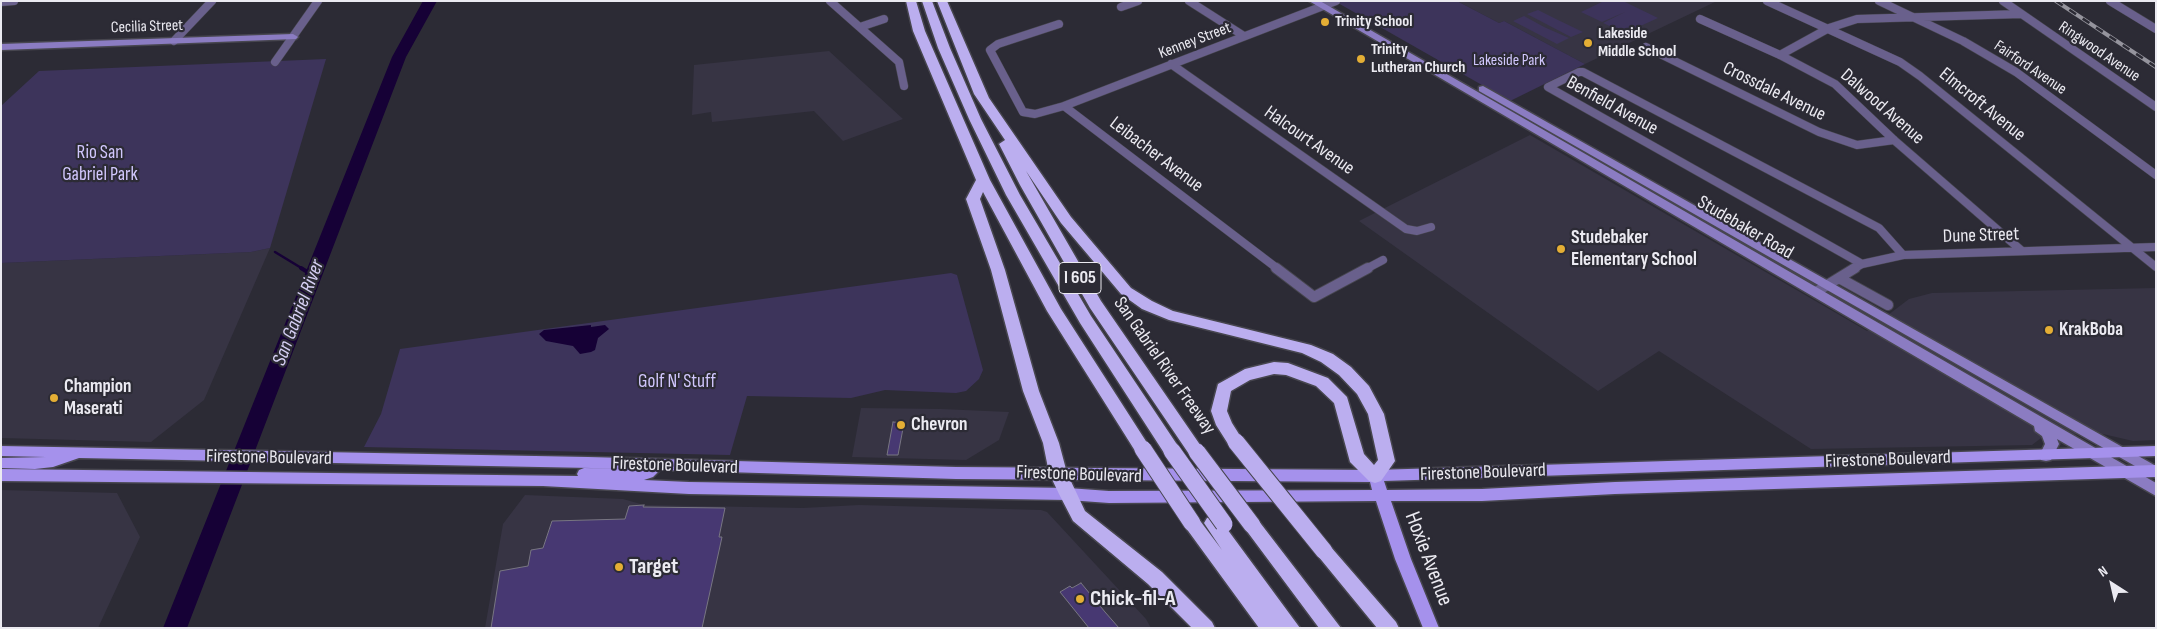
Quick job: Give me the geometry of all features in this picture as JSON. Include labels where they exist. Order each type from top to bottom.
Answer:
[{"type":"highway","name":"I 605","points":[[911,1],[918,31],[983,180],[1054,311],[1192,523],[1270,628]]},
{"type":"highway","points":[[921,1],[963,107],[1007,195],[1070,307],[1290,628]]},
{"type":"highway","points":[[927,1],[944,48],[971,111],[1013,195],[1085,319],[1167,451]]},
{"type":"highway","name":"San Gabriel River Freeway","points":[[942,1],[980,94],[1027,185],[1095,304],[1197,452],[1331,628]]},
{"type":"highway","points":[[980,94],[1066,220],[1126,291],[1146,305],[1169,315],[1306,349],[1327,358],[1345,371],[1363,390],[1376,414],[1387,461],[1375,476],[1356,458],[1341,401],[1322,382],[1299,372],[1274,368],[1245,374],[1224,388],[1219,411],[1224,425],[1236,442],[1389,628]]},
{"type":"highway","points":[[983,180],[973,199],[998,270],[1031,391],[1051,443],[1058,473],[1068,494],[1079,516],[1155,578],[1205,628]]},
{"type":"highway","points":[[1218,524],[1299,628]]},
{"type":"main road","name":"Studebaker Road","points":[[1326,3],[1821,289],[1911,333],[2154,471]]},
{"type":"main road","name":"Cecilia Street","points":[[1,47],[293,37]]},
{"type":"main road","name":"Studebaker Road","points":[[1821,289],[1847,310],[2156,490]]},
{"type":"main road","points":[[1847,310],[1852,307],[1861,310],[1894,329],[1911,333]]},
{"type":"main road","points":[[1894,337],[1911,340],[1954,363],[1960,361]]},
{"type":"main road","points":[[2004,401],[2007,406],[2048,433],[2052,444],[2046,456]]},
{"type":"main road","name":"Firestone Boulevard","points":[[1,451],[173,456],[657,464],[956,473],[1375,476],[1709,464],[2156,452]]},
{"type":"main road","name":"Firestone Boulevard","points":[[1,463],[52,462],[80,453]]},
{"type":"main road","points":[[1888,460],[1901,480]]},
{"type":"main road","points":[[1834,462],[1846,482]]},
{"type":"main road","points":[[543,480],[566,474],[641,475],[648,473],[657,464]]},
{"type":"main road","points":[[1709,464],[1719,485]]},
{"type":"main road","name":"Firestone Boulevard","points":[[1,475],[543,480],[689,488],[1068,494],[1109,497],[1482,495],[1719,485],[2154,471]]},
{"type":"main road","name":"Hoxie Avenue","points":[[1375,476],[1380,496],[1431,628]]},
{"type":"street","points":[[1,2],[14,1]]},
{"type":"street","points":[[174,41],[212,1]]},
{"type":"street","points":[[275,62],[318,1]]},
{"type":"street","points":[[830,1],[899,62],[904,86]]},
{"type":"street","points":[[1121,8],[1138,1]]},
{"type":"street","points":[[1189,1],[1244,36]]},
{"type":"street","name":"Elmcroft Avenue","points":[[1766,1],[1829,28],[1900,62],[1920,76],[2156,267]]},
{"type":"street","name":"Fairford Avenue","points":[[1879,1],[1963,41],[2016,72],[2156,176]]},
{"type":"street","name":"Ringwood Avenue","points":[[2003,1],[2156,107]]},
{"type":"street","points":[[2110,1],[2156,29]]},
{"type":"street","name":"Kenney Street","points":[[1064,106],[1326,3]]},
{"type":"street","points":[[1780,55],[1829,28],[1856,18],[2021,14]]},
{"type":"street","points":[[860,27],[884,19]]},
{"type":"street","name":"Dalwood Avenue","points":[[1700,19],[1780,55],[1835,84],[1894,140],[2022,251]]},
{"type":"street","points":[[1059,24],[998,44],[990,50],[1023,112],[1035,114],[1064,106]]},
{"type":"street","name":"Crossdale Avenue","points":[[1646,46],[1819,132],[1857,145],[1894,140]]},
{"type":"street","name":"Halcourt Avenue","points":[[1171,64],[1393,220],[1411,231],[1432,226]]},
{"type":"street","name":"Benfield Avenue","points":[[1862,264],[1548,87],[1579,72],[1583,72],[1879,228],[1903,255]]},
{"type":"street","name":"Leibacher Avenue","points":[[1064,106],[1314,297],[1383,260]]},
{"type":"street","name":"Dune Street","points":[[1821,289],[1862,264],[1903,255],[2156,247]]},
{"type":"street","points":[[1839,278],[1888,306]]},
{"type":"shaded area","name":"Lakeside Middle School","points":[[1457,1],[1717,1],[1585,64],[1504,21],[1499,23]]},
{"type":"shaded area","points":[[829,51],[903,119],[843,141],[814,111],[712,122],[711,112],[692,115],[694,65]]},
{"type":"shaded area","points":[[1530,135],[1867,331],[1909,299],[1932,293],[2156,288],[2156,440],[2133,441],[2103,434],[2045,435],[2032,445],[1811,449],[1659,351],[1598,391],[1359,221]]},
{"type":"shaded area","points":[[270,248],[204,400],[151,442],[1,438],[1,263],[251,252]]},
{"type":"shaded area","points":[[591,325],[591,327],[605,325],[609,329],[598,338],[595,350],[580,354],[573,346],[546,341],[539,334],[544,330]]},
{"type":"shaded area","points":[[861,408],[1009,412],[999,440],[966,460],[852,457]]},
{"type":"shaded area","points":[[1,490],[117,493],[140,537],[98,628],[1,628]]},
{"type":"shaded area","points":[[525,495],[623,499],[644,505],[803,508],[859,505],[1041,510],[1047,512],[1146,619],[1151,628],[485,628],[503,524]]},
{"type":"green space","name":"Lakeside Park","points":[[1343,1],[1457,1],[1499,23],[1504,21],[1585,64],[1510,101],[1338,3]]},
{"type":"green space","points":[[1604,1],[1623,1],[1658,18],[1625,33],[1603,23],[1625,12],[1602,22],[1581,12]]},
{"type":"green space","points":[[1538,10],[1583,32],[1571,37],[1527,14]]},
{"type":"green space","points":[[1524,16],[1569,38],[1557,44],[1513,21]]},
{"type":"green space","name":"Rio San Gabriel Park","points":[[326,59],[270,248],[251,252],[1,263],[1,106],[39,71]]},
{"type":"green space","name":"Golf N' Stuff","points":[[951,273],[957,275],[983,370],[979,379],[966,391],[956,393],[885,390],[851,398],[747,396],[730,455],[364,447],[381,414],[400,349]]},
{"type":"building","name":"Chevron","points":[[893,422],[904,423],[898,455],[887,455]]},
{"type":"building","name":"Target","points":[[644,505],[643,507],[725,508],[719,537],[722,537],[702,628],[491,628],[500,571],[528,566],[531,550],[543,548],[552,521],[625,519],[629,506]]},
{"type":"building","name":"Chick-fil-A","points":[[1081,583],[1119,628],[1089,628],[1060,592],[1070,586],[1072,588]]},
{"type":"waterway","name":"San Gabriel River","points":[[175,628],[399,57],[430,1]]},
{"type":"waterway","points":[[275,252],[303,269]]},
{"type":"waterway","points":[[301,268],[314,276]]},
{"type":"railway","points":[[2056,1],[2156,67]]},
{"type":"place","name":"Trinity School","points":[[1325,22]]},
{"type":"place","name":"Lakeside Middle School","points":[[1588,43]]},
{"type":"place","name":"Trinity Lutheran Church","points":[[1361,59]]},
{"type":"place","name":"Studebaker Elementary School","points":[[1561,249]]},
{"type":"place","name":"KrakBoba","points":[[2049,330]]},
{"type":"place","name":"Champion Maserati","points":[[54,398]]},
{"type":"place","name":"Chevron","points":[[901,425]]},
{"type":"place","name":"Target","points":[[619,567]]},
{"type":"place","name":"Chick-fil-A","points":[[1080,599]]}]
